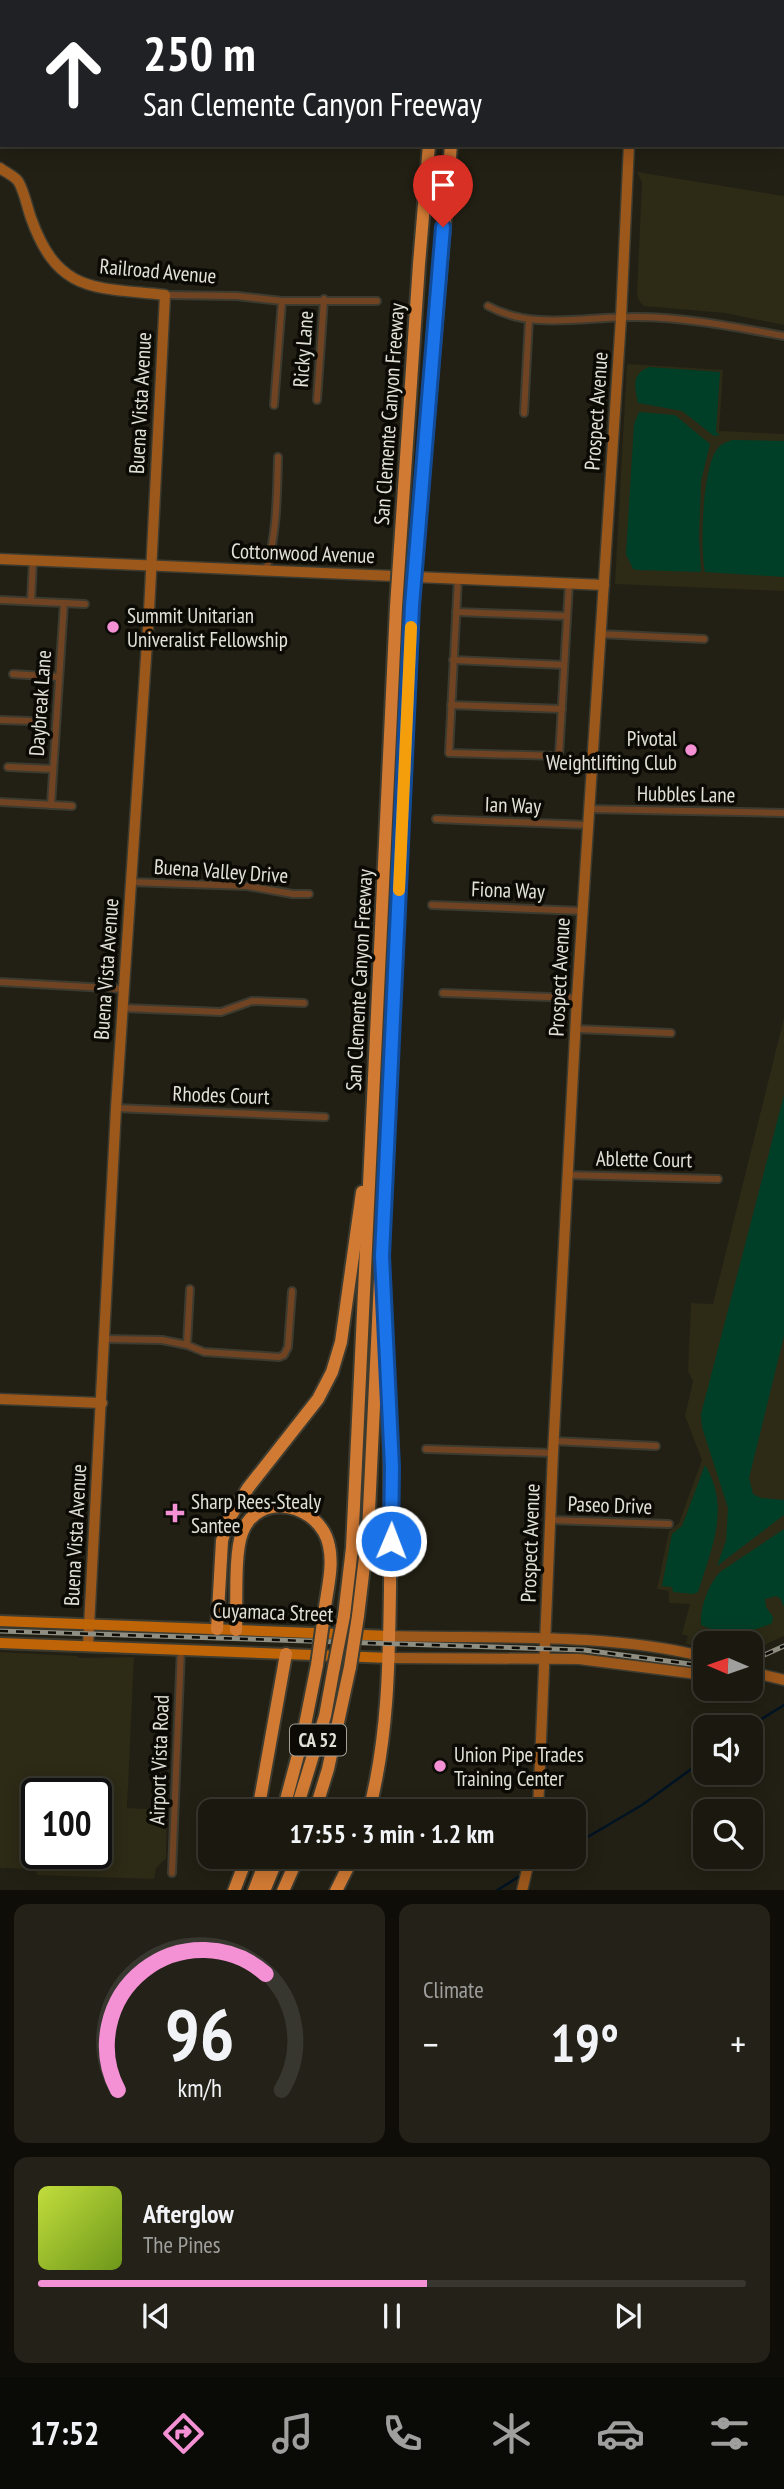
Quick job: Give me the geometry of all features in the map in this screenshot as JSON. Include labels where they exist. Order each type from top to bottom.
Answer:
[{"type":"highway","name":"San Clemente Canyon Freeway","points":[[300,1799],[319,1739],[334,1667],[344,1616],[352,1548],[396,607],[418,264],[429,147]]},
{"type":"highway","name":"San Clemente Canyon Freeway","points":[[319,1799],[328,1769],[350,1667],[368,1532],[412,606],[451,147]]},
{"type":"highway","points":[[443,227],[459,147]]},
{"type":"highway","points":[[217,1629],[222,1541],[227,1522],[248,1488],[318,1399],[332,1372],[338,1352],[365,1170],[374,1073]]},
{"type":"highway","points":[[371,1799],[380,1757],[390,1658],[392,1467],[382,1256]]},
{"type":"highway","points":[[236,1630],[242,1533],[257,1514],[277,1506],[302,1510],[325,1533],[330,1546],[317,1665],[302,1740],[285,1799]]},
{"type":"highway","points":[[260,1799],[286,1654]]},
{"type":"highway","points":[[234,1890],[242,1869]]},
{"type":"highway","points":[[254,1890],[262,1869]]},
{"type":"highway","points":[[264,1890],[273,1869]]},
{"type":"highway","points":[[283,1890],[293,1869]]},
{"type":"highway","points":[[336,1890],[347,1869]]},
{"type":"main road","name":"Prospect Avenue","points":[[538,1799],[553,1441],[577,998],[621,318],[629,147]]},
{"type":"main road","name":"Railroad Avenue","points":[[0,168],[18,181],[38,237],[49,258],[76,282],[100,288],[165,295]]},
{"type":"main road","name":"Buena Vista Avenue","points":[[88,1646],[116,1108],[149,612],[149,566],[165,295]]},
{"type":"main road","name":"Cottonwood Avenue","points":[[0,559],[604,585]]},
{"type":"main road","points":[[0,1399],[102,1403]]},
{"type":"main road","name":"Cuyamaca Street","points":[[0,1621],[545,1640],[638,1646],[693,1655]]},
{"type":"main road","name":"Cuyamaca Street","points":[[0,1643],[390,1658],[579,1659],[693,1673]]},
{"type":"main road","points":[[763,1676],[784,1680]]},
{"type":"main road","points":[[522,1888],[527,1869]]},
{"type":"street","name":"Railroad Avenue","points":[[165,295],[237,296],[282,301],[377,301]]},
{"type":"street","name":"Ricky Lane","points":[[317,400],[324,299]]},
{"type":"street","points":[[274,405],[282,301]]},
{"type":"street","points":[[488,306],[501,313],[529,320],[635,316],[725,325],[784,336]]},
{"type":"street","points":[[524,413],[529,320]]},
{"type":"street","points":[[266,570],[271,554],[278,457]]},
{"type":"street","points":[[31,601],[33,561]]},
{"type":"street","points":[[457,579],[449,753],[559,756],[569,584]]},
{"type":"street","points":[[0,600],[85,604]]},
{"type":"street","name":"Daybreak Lane","points":[[51,805],[64,603]]},
{"type":"street","points":[[456,612],[567,616]]},
{"type":"street","points":[[600,634],[704,639]]},
{"type":"street","points":[[453,660],[564,664]]},
{"type":"street","points":[[13,674],[59,677]]},
{"type":"street","points":[[451,705],[562,709]]},
{"type":"street","points":[[0,720],[30,721]]},
{"type":"street","points":[[8,767],[53,769]]},
{"type":"street","points":[[0,802],[72,806]]},
{"type":"street","name":"Hubbles Lane","points":[[588,809],[784,813]]},
{"type":"street","name":"Ian Way","points":[[436,820],[589,825]]},
{"type":"street","name":"Buena Valley Drive","points":[[130,882],[247,886],[309,894]]},
{"type":"street","name":"Fiona Way","points":[[432,905],[583,911]]},
{"type":"street","points":[[0,982],[124,989]]},
{"type":"street","points":[[443,993],[577,998]]},
{"type":"street","points":[[123,1008],[221,1012],[251,1000],[304,1003]]},
{"type":"street","points":[[576,1029],[671,1033]]},
{"type":"street","name":"Rhodes Court","points":[[116,1108],[325,1117]]},
{"type":"street","name":"Ablette Court","points":[[568,1175],[718,1179]]},
{"type":"street","points":[[187,1345],[190,1289]]},
{"type":"street","points":[[105,1339],[162,1340],[204,1352],[279,1357],[284,1355],[288,1347],[292,1291]]},
{"type":"street","points":[[553,1441],[656,1446]]},
{"type":"street","points":[[426,1449],[553,1453]]},
{"type":"street","name":"Paseo Drive","points":[[550,1520],[669,1524]]},
{"type":"street","name":"Airport Vista Road","points":[[172,1872],[181,1648]]},
{"type":"shaded area","points":[[637,172],[784,196],[784,325],[725,313],[644,306],[640,302],[637,295],[642,182]]},
{"type":"shaded area","points":[[627,364],[723,370],[719,431],[784,434],[784,591],[615,584]]},
{"type":"shaded area","points":[[784,1018],[784,1636],[763,1646],[763,1631],[693,1631],[693,1645],[686,1644],[688,1636],[682,1634],[690,1604],[669,1603],[669,1591],[657,1589],[669,1531],[679,1523],[702,1460],[685,1416],[693,1381],[688,1371],[691,1303],[713,1304]]},
{"type":"shaded area","points":[[0,1652],[80,1658],[134,1657],[127,1808],[167,1810],[166,1858],[156,1868],[154,1879],[37,1875],[36,1869],[112,1869],[112,1778],[21,1778],[21,1869],[0,1868]]},
{"type":"green space","points":[[649,367],[720,372],[716,432],[720,435],[714,436],[682,411],[638,403],[635,386],[637,377]]},
{"type":"green space","points":[[639,412],[675,415],[710,444],[701,481],[701,572],[637,570],[633,569],[626,554],[634,424]]},
{"type":"green space","points":[[732,440],[784,441],[784,577],[705,572],[703,527],[709,472],[718,448]]},
{"type":"green space","points":[[784,1095],[784,1336],[749,1478],[753,1494],[761,1498],[784,1500],[784,1515],[717,1566],[726,1541],[728,1508],[702,1427],[701,1414]]},
{"type":"green space","points":[[705,1465],[717,1497],[718,1513],[713,1545],[698,1592],[673,1592],[672,1587],[662,1586],[672,1534],[682,1526]]},
{"type":"green space","points":[[784,1529],[784,1607],[776,1596],[765,1599],[766,1607],[773,1617],[772,1623],[743,1631],[718,1630],[701,1625],[706,1597],[720,1572]]},
{"type":"waterway","points":[[763,1718],[784,1705]]},
{"type":"waterway","points":[[586,1838],[642,1805],[693,1768]]},
{"type":"waterway","points":[[498,1890],[523,1874]]},
{"type":"railway","points":[[0,1631],[584,1650],[693,1664]]},
{"type":"railway","points":[[763,1656],[784,1646]]},
{"type":"slow traffic","points":[[399,890],[411,627]]},
{"type":"place","name":"Summit Unitarian Univeralist Fellowship","points":[[113,627]]},
{"type":"place","name":"Pivotal Weightlifting Club","points":[[691,750]]},
{"type":"place","name":"Sharp Rees-Stealy Santee","points":[[175,1513]]},
{"type":"place","name":"Union Pipe Trades Training Center","points":[[440,1766]]},
{"type":"route","points":[[391,1541],[390,1400],[382,1256],[412,606],[443,227]]}]
